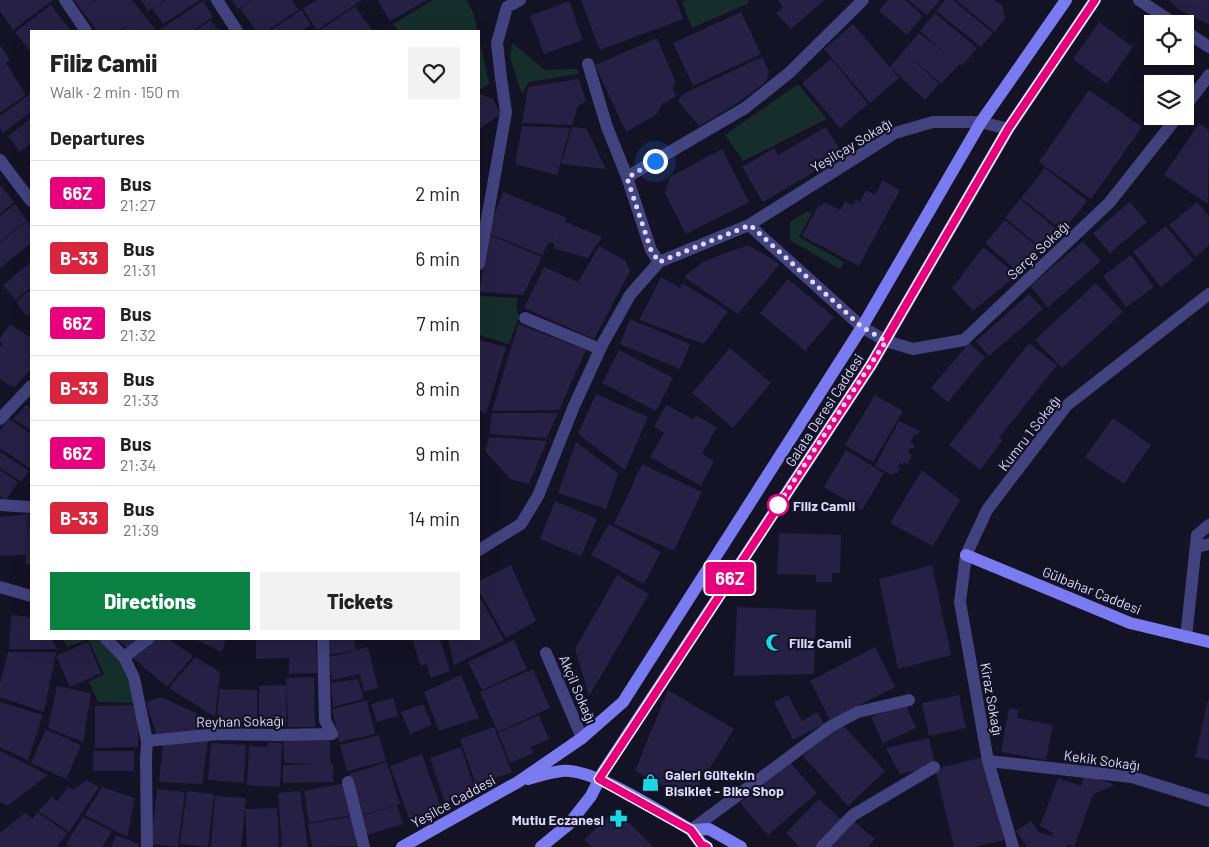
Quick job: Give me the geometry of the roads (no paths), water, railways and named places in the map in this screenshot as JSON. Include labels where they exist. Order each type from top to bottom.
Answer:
[{"type":"main road","name":"Galata Deresi Caddesi","points":[[582,738],[623,702],[862,327],[981,122],[1066,0]]},
{"type":"main road","name":"Galata Deresi Caddesi","points":[[599,779],[886,341],[1008,129],[1095,0]]},
{"type":"main road","name":"Gülbahar Caddesi","points":[[966,555],[1130,623],[1209,642]]},
{"type":"main road","name":"Yeşilce Caddesi","points":[[402,847],[518,782],[582,738]]},
{"type":"main road","name":"Yeşilce Caddesi","points":[[518,782],[563,771],[581,772],[599,779],[691,830]]},
{"type":"main road","points":[[541,847],[569,824],[591,796],[599,779]]},
{"type":"main road","points":[[691,830],[710,829],[741,847]]},
{"type":"main road","points":[[691,830],[701,844],[707,847]]},
{"type":"street","points":[[65,0],[85,30]]},
{"type":"street","points":[[217,0],[236,30]]},
{"type":"street","points":[[480,258],[506,112],[498,43],[507,7],[520,0]]},
{"type":"street","points":[[627,178],[745,108],[789,73],[863,0]]},
{"type":"street","points":[[1139,0],[1162,15]]},
{"type":"street","points":[[1194,36],[1209,47]]},
{"type":"street","points":[[480,548],[521,524],[538,496],[574,406],[600,349],[630,295],[659,262],[651,250],[627,178],[607,127],[588,64]]},
{"type":"street","points":[[1194,95],[1209,75]]},
{"type":"street","name":"Yeşilçay Sokağı","points":[[659,262],[750,225],[895,133],[933,122],[981,122],[1008,129]]},
{"type":"street","name":"Serçe Sokağı","points":[[750,225],[862,327],[886,341],[912,349],[964,340],[1109,203],[1171,125]]},
{"type":"street","points":[[0,160],[30,200]]},
{"type":"street","name":"Kumru 1 Sokağı","points":[[966,555],[987,510],[1066,406],[1209,294]]},
{"type":"street","points":[[525,318],[600,349]]},
{"type":"street","points":[[0,419],[30,387]]},
{"type":"street","points":[[0,505],[30,507]]},
{"type":"street","points":[[1186,637],[1197,535],[1209,525]]},
{"type":"street","points":[[1196,547],[1209,544]]},
{"type":"street","name":"Kiraz Sokağı","points":[[966,555],[960,602],[988,761],[1013,847]]},
{"type":"street","points":[[0,587],[30,596]]},
{"type":"street","points":[[107,640],[124,657],[134,678],[147,741],[147,847]]},
{"type":"street","points":[[124,657],[147,640]]},
{"type":"street","name":"Reyhan Sokağı","points":[[147,741],[218,734],[332,734],[325,720],[323,640]]},
{"type":"street","name":"Akçil Sokağı","points":[[546,653],[582,738]]},
{"type":"street","points":[[691,830],[831,726],[858,712],[909,700]]},
{"type":"street","name":"Kekik Sokağı","points":[[988,761],[1132,777],[1209,800]]},
{"type":"street","points":[[822,847],[853,815],[934,767]]},
{"type":"street","points":[[348,782],[364,847]]},
{"type":"place","name":"Filiz Camii","points":[[778,505]]},
{"type":"place","name":"Filiz Camiİ","points":[[775,642]]},
{"type":"place","name":"Galeri Gültekin Bisiklet - Bike Shop","points":[[651,782]]},
{"type":"place","name":"Mutlu Eczanesi","points":[[618,819]]}]
